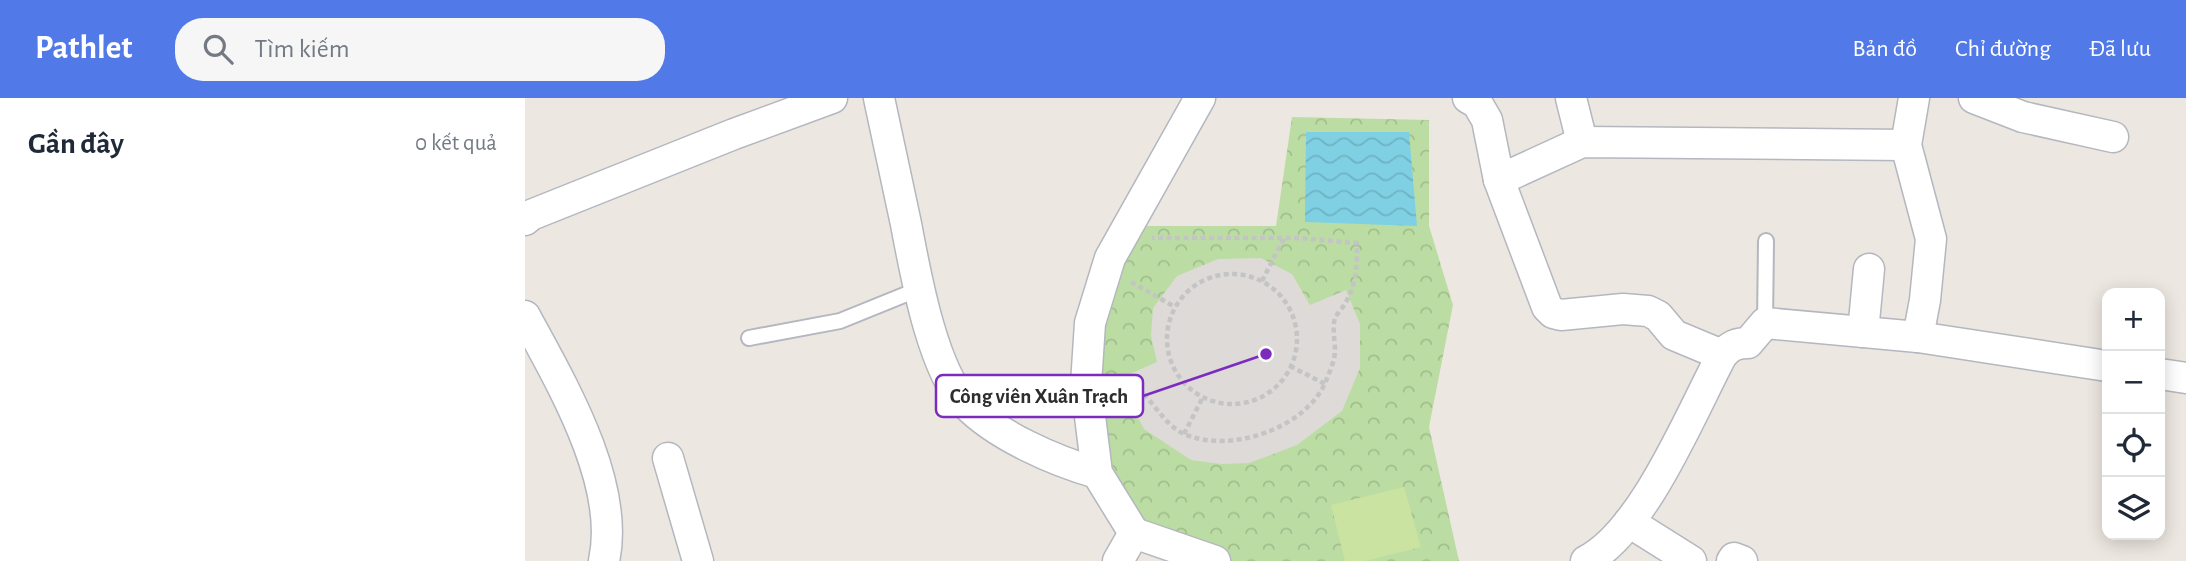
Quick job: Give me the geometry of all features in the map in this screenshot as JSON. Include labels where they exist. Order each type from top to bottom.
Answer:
[{"type":"street","points":[[525,220],[531,215],[734,134],[832,98]]},
{"type":"street","points":[[879,98],[919,289],[941,362],[951,385],[966,404],[993,425],[1067,465],[1097,473]]},
{"type":"street","points":[[1200,98],[1121,238],[1107,268],[1090,323],[1086,384],[1097,473],[1134,533],[1215,561]]},
{"type":"street","points":[[1468,98],[1476,103],[1487,120],[1499,180],[1547,307],[1553,313],[1561,315],[1600,310],[1648,311],[1657,316],[1674,335],[1722,355]]},
{"type":"street","points":[[1571,98],[1582,142]]},
{"type":"street","points":[[1913,98],[1906,145],[1931,239],[1918,337]]},
{"type":"street","points":[[1973,98],[2023,117],[2113,137]]},
{"type":"street","points":[[1499,180],[1582,142],[1906,145]]},
{"type":"street","points":[[1863,332],[1869,269]]},
{"type":"street","points":[[525,316],[566,393],[593,452],[605,511],[607,534],[604,561]]},
{"type":"street","points":[[1586,561],[1614,540],[1640,509],[1722,355],[1729,347],[1748,343],[1766,323],[1918,337],[2102,365]]},
{"type":"street","points":[[2165,375],[2186,378]]},
{"type":"street","points":[[668,458],[698,561]]},
{"type":"street","points":[[1629,522],[1691,561]]},
{"type":"street","points":[[1118,561],[1134,533]]},
{"type":"street","points":[[1732,561],[1734,558],[1742,561]]},
{"type":"lane","points":[[1766,241],[1766,323]]},
{"type":"lane","points":[[749,338],[840,321],[919,289]]},
{"type":"path","points":[[1086,384],[1118,379],[1137,386],[1164,420],[1184,434],[1214,441],[1262,435],[1296,418],[1315,399],[1325,383],[1335,354],[1334,320],[1346,303],[1356,279],[1357,243],[1285,238],[1121,238]]},
{"type":"path","points":[[1262,281],[1285,238]]},
{"type":"path","points":[[1107,268],[1175,307]]},
{"type":"path","points":[[1241,274],[1262,281],[1280,294],[1291,312],[1297,333],[1295,355],[1287,374],[1272,391],[1253,401],[1232,404],[1211,401],[1192,391],[1177,375],[1168,356],[1166,335],[1171,314],[1182,296],[1199,282],[1219,275],[1241,274]]},
{"type":"path","points":[[1290,366],[1325,383]]},
{"type":"path","points":[[1184,434],[1203,397]]},
{"type":"green space","points":[[1292,117],[1429,120],[1429,226],[1453,305],[1429,427],[1459,561],[1215,561],[1134,533],[1097,473],[1086,384],[1128,226],[1276,226]]},
{"type":"green space","points":[[1404,487],[1421,547],[1365,561],[1345,561],[1331,505]]},
{"type":"shaded area","points":[[1261,258],[1292,274],[1310,305],[1346,290],[1360,324],[1360,368],[1342,411],[1297,445],[1249,463],[1221,464],[1191,460],[1144,429],[1118,379],[1157,362],[1151,336],[1153,308],[1177,276],[1218,259]]},
{"type":"water","points":[[1306,132],[1409,132],[1417,226],[1305,222]]},
{"type":"place","name":"Công viên Xuân Trạch","points":[[1266,354]]}]
